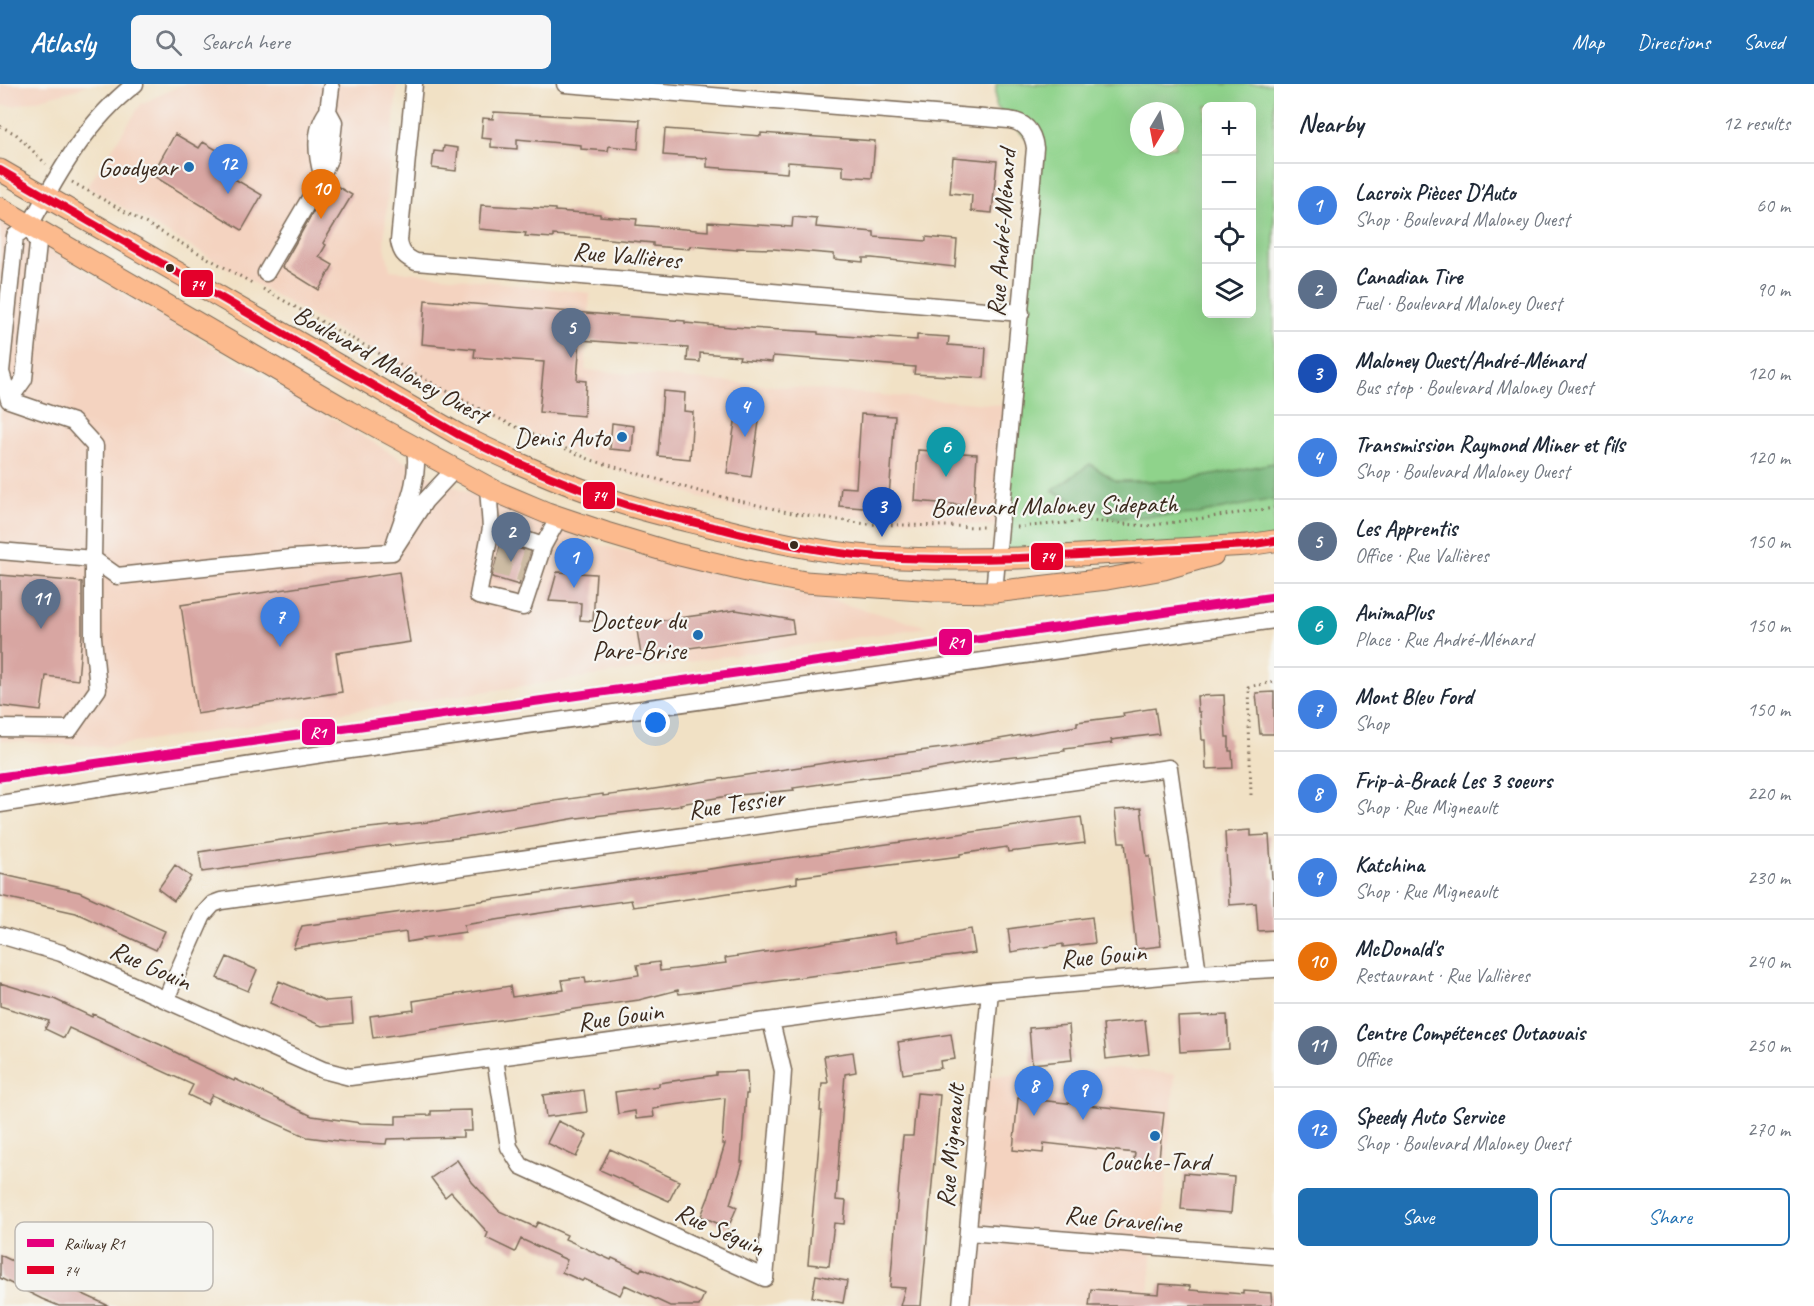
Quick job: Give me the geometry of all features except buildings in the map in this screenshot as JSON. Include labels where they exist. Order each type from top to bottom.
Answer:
[{"type":"main road","name":"Boulevard Maloney Ouest","points":[[0,170],[422,414],[510,460],[577,488],[622,503],[758,538],[880,557],[999,559],[1248,545],[1274,541]]},
{"type":"main road","name":"Boulevard Maloney Ouest","points":[[0,207],[348,411],[454,470],[559,517],[676,554],[805,582],[880,589],[994,592],[1051,587],[1153,571],[1248,545]]},
{"type":"street","points":[[9,400],[1,372],[15,236],[30,225],[58,173],[101,113],[135,84]]},
{"type":"street","name":"Rue Vallières","points":[[414,84],[399,242],[406,258],[416,262],[1021,313]]},
{"type":"street","name":"Rue André-Ménard","points":[[565,84],[1017,121],[1030,131],[1034,138],[1035,148],[999,559],[994,592]]},
{"type":"street","points":[[266,273],[322,174],[317,155],[320,121],[328,111],[331,88]]},
{"type":"street","points":[[9,400],[24,379],[26,368],[38,244],[30,225]]},
{"type":"street","points":[[0,728],[70,729],[98,689],[93,638],[95,446],[73,422],[9,400]]},
{"type":"street","points":[[392,552],[418,464],[416,448]]},
{"type":"street","points":[[392,552],[425,501],[454,470]]},
{"type":"street","points":[[488,487],[491,556],[478,596],[523,607],[531,568],[559,517]]},
{"type":"street","points":[[491,528],[543,546]]},
{"type":"street","points":[[0,551],[93,559],[117,576],[292,558],[392,552]]},
{"type":"street","points":[[0,804],[341,751],[1274,620]]},
{"type":"street","name":"Rue Tessier","points":[[166,999],[203,915],[213,904],[221,901],[1169,768],[1198,973]]},
{"type":"street","name":"Rue Gouin","points":[[0,935],[61,953],[336,1075],[363,1077],[990,991],[1198,973],[1274,969]]},
{"type":"street","name":"Rue Migneault","points":[[961,1306],[990,991]]},
{"type":"street","name":"Rue Séguin","points":[[495,1059],[509,1147],[521,1166],[765,1278],[783,1071],[771,1021]]},
{"type":"street","name":"Rue Graveline","points":[[968,1232],[1274,1256]]},
{"type":"path","name":"Boulevard Maloney Sidepath","points":[[0,126],[16,134],[44,162],[83,189],[471,405],[591,460],[705,493],[792,513],[866,524],[1001,526],[1090,521],[1147,525],[1274,508]]},
{"type":"path","points":[[1251,795],[1248,687],[1274,682]]},
{"type":"shaded area","points":[[0,84],[87,84],[78,89],[14,106],[0,105]]},
{"type":"shaded area","points":[[183,84],[397,84],[384,241],[390,270],[590,293],[585,370],[1012,406],[1001,526],[742,510],[594,463],[423,380],[87,187],[141,104]]},
{"type":"shaded area","points":[[0,220],[431,477],[597,544],[828,600],[928,627],[105,747],[0,740]]},
{"type":"shaded area","points":[[1116,1068],[1175,1074],[1160,1247],[1153,1247],[1148,1306],[961,1306],[982,1077]]},
{"type":"green space","points":[[996,84],[1274,84],[1274,541],[999,559],[1035,148],[996,106]]},
{"type":"green space","points":[[1274,463],[1274,499],[1198,514],[1117,518],[1052,491],[1090,464],[1116,481],[1182,481]]},
{"type":"tunnel","points":[[499,550],[528,559]]},
{"type":"tunnel","points":[[495,566],[523,574]]},
{"type":"rail line","name":"R1","points":[[0,777],[1274,597]]},
{"type":"transit line","name":"74","points":[[0,170],[459,435],[559,480],[634,507],[686,521],[823,551],[882,557],[1020,558],[1248,545],[1274,541]]},
{"type":"place","name":"Goodyear","points":[[189,167]]},
{"type":"place","name":"Speedy Auto Service","points":[[228,194]]},
{"type":"place","name":"McDonald's","points":[[321,219]]},
{"type":"place","name":"Les Apprentis","points":[[571,358]]},
{"type":"place","name":"Denis Auto","points":[[622,437]]},
{"type":"place","name":"Transmission Raymond Miner et fils","points":[[745,437]]},
{"type":"place","name":"AnimaPlus","points":[[946,477]]},
{"type":"place","name":"Maloney Ouest/André-Ménard","points":[[882,537]]},
{"type":"place","name":"Canadian Tire","points":[[511,562]]},
{"type":"place","name":"Lacroix Pièces D'Auto","points":[[574,588]]},
{"type":"place","name":"Centre Compétences Outaouais","points":[[41,629]]},
{"type":"place","name":"Docteur du Pare-Brise","points":[[698,635]]},
{"type":"place","name":"Mont Bleu Ford","points":[[280,647]]},
{"type":"place","name":"Frip-à-Brack Les 3 soeurs","points":[[1034,1116]]},
{"type":"place","name":"Katchina","points":[[1083,1120]]},
{"type":"place","name":"Couche-Tard","points":[[1155,1136]]}]
